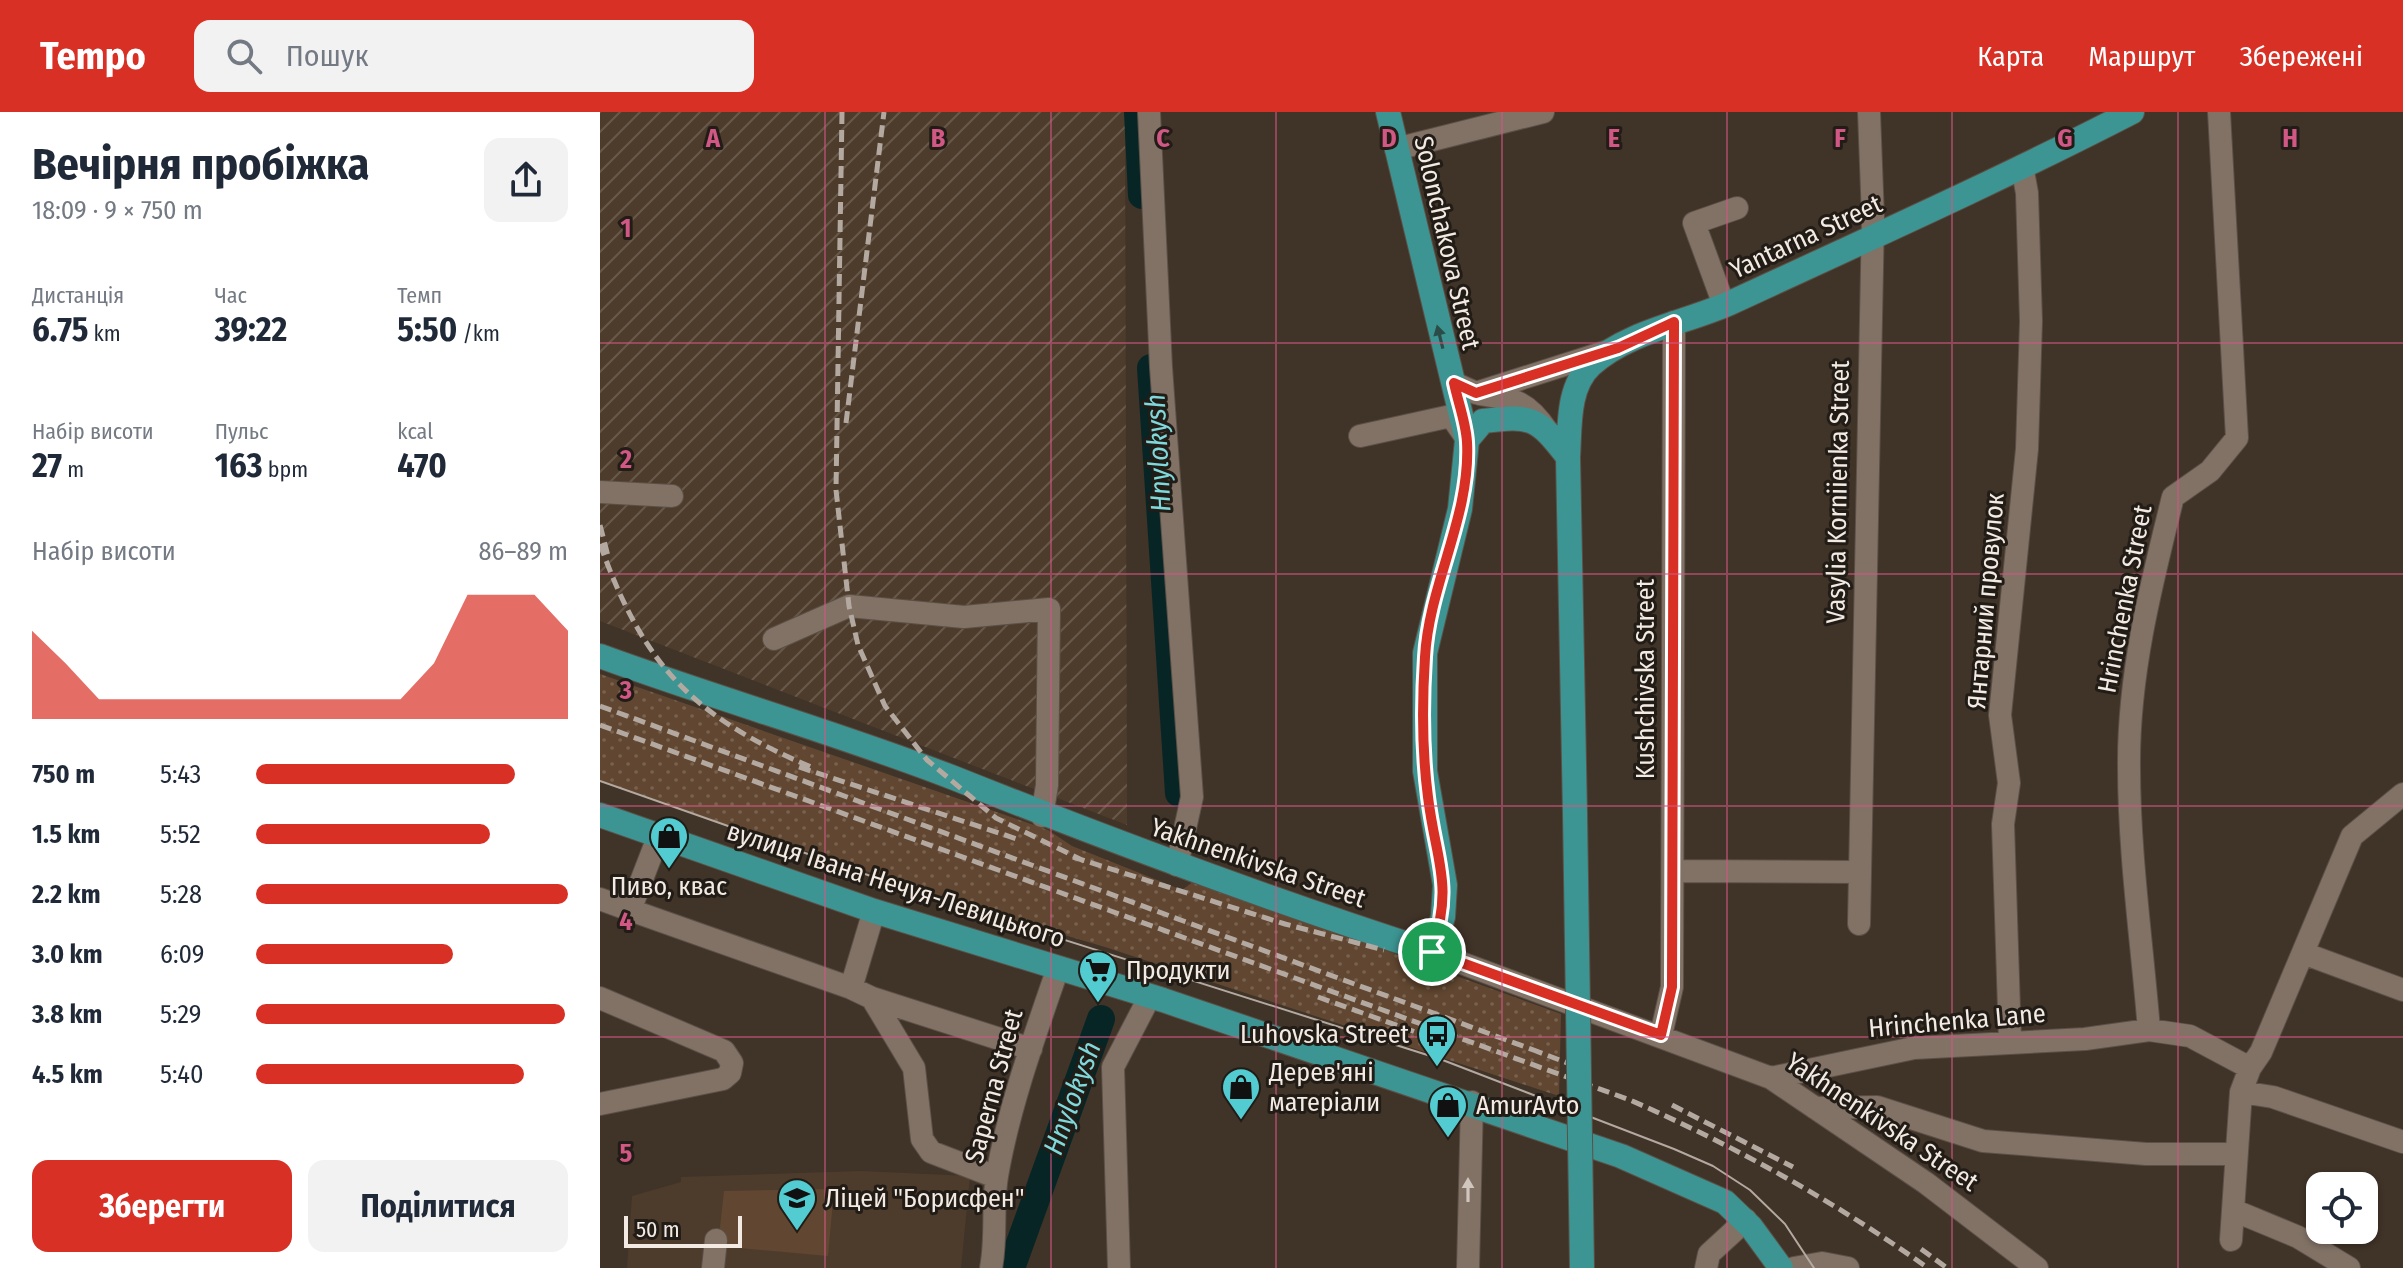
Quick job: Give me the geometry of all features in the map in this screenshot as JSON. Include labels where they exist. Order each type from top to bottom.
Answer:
[{"type":"main road","name":"Solonchakova Street","points":[[1388,112],[1467,440],[1460,509],[1425,653],[1425,771],[1445,885],[1443,917],[1432,952]]},
{"type":"main road","name":"Yantarna Street","points":[[1582,1268],[1568,457],[1573,395],[1590,366],[1618,348],[1674,322],[1724,305],[1871,238],[2132,112]]},
{"type":"main road","points":[[1467,440],[1483,421],[1523,416],[1548,432],[1568,457]]},
{"type":"main road","name":"Yakhnenkivska Street","points":[[600,656],[953,778],[1042,816],[1293,908],[1432,952]]},
{"type":"main road","name":"вулиця Івана Нечуя-Левицького","points":[[600,815],[874,911],[1150,996],[1472,1102],[1677,1178],[1725,1202],[1746,1220],[1781,1268]]},
{"type":"street","points":[[1149,112],[1161,367],[1192,797],[1177,865]]},
{"type":"street","points":[[1396,149],[1543,112]]},
{"type":"street","name":"Vasylia Korniienka Street","points":[[1859,924],[1871,238],[1869,112]]},
{"type":"street","name":"Hrinchenka Street","points":[[2149,1030],[2129,768],[2134,679],[2150,588],[2173,497],[2210,471],[2237,438],[2219,112]]},
{"type":"street","name":"Янтарний провулок","points":[[2010,1040],[2003,837],[2009,783],[2000,715],[2027,449],[2031,321],[2027,193],[2022,166]]},
{"type":"street","points":[[1724,305],[1694,223],[1737,208]]},
{"type":"street","name":"Kushchivska Street","points":[[1661,1035],[1672,987],[1674,322]]},
{"type":"street","points":[[1476,393],[1618,348]]},
{"type":"street","points":[[1454,383],[1476,393],[1507,398],[1532,408],[1548,432]]},
{"type":"street","points":[[1360,436],[1451,416],[1467,440]]},
{"type":"street","points":[[600,492],[672,496]]},
{"type":"street","points":[[774,639],[849,606],[964,617],[1049,609],[1047,785],[1042,816]]},
{"type":"street","points":[[2231,1240],[2234,1154],[2241,1092],[2250,1068],[2261,1052],[2352,836],[2403,794]]},
{"type":"street","points":[[630,910],[659,835]]},
{"type":"street","points":[[1673,871],[1859,872]]},
{"type":"street","points":[[600,899],[872,998],[1031,1049]]},
{"type":"street","points":[[851,988],[874,911]]},
{"type":"street","name":"Yakhnenkivska Street","points":[[1432,952],[1771,1078],[1926,1183],[2037,1268]]},
{"type":"street","points":[[2303,953],[2403,990]]},
{"type":"street","name":"Saperna Street","points":[[991,1268],[996,1242],[996,1177],[1031,1049],[1058,968]]},
{"type":"street","points":[[1119,1268],[1113,1067],[1150,996]]},
{"type":"street","points":[[600,998],[724,1051],[732,1063],[730,1073],[723,1079],[600,1104]]},
{"type":"street","points":[[872,998],[914,1068],[922,1139],[931,1152],[996,1177]]},
{"type":"street","name":"Hrinchenka Lane","points":[[1771,1078],[1914,1048],[2010,1040],[2085,1039],[2149,1030],[2190,1036],[2250,1068]]},
{"type":"street","points":[[2241,1092],[2273,1097],[2403,1142]]},
{"type":"street","points":[[1468,1268],[1472,1102]]},
{"type":"street","points":[[1815,1108],[1877,1107],[1983,1141],[2146,1154],[2234,1154]]},
{"type":"street","points":[[2233,1210],[2298,1237],[2349,1268]]},
{"type":"street","points":[[1706,1268],[1709,1254],[1746,1220]]},
{"type":"street","points":[[713,1268],[716,1240]]},
{"type":"street","points":[[1803,1267],[1822,1263],[1848,1268]]},
{"type":"shaded area","points":[[600,112],[1125,112],[1127,825],[600,621]]},
{"type":"shaded area","points":[[600,674],[1048,830],[1072,846],[1182,890],[1194,881],[1561,1014],[1559,1096],[1105,947],[1003,917],[600,782]]},
{"type":"shaded area","name":"Ліцей \"Борисфен\"","points":[[861,1171],[970,1176],[961,1268],[627,1268],[632,1196],[681,1182],[681,1177]]},
{"type":"shaded area","points":[[834,1189],[828,1256],[718,1246],[724,1191]]},
{"type":"waterway","name":"Hnylokysh","points":[[1138,112],[1142,195]]},
{"type":"waterway","name":"Hnylokysh","points":[[1151,368],[1179,793]]},
{"type":"waterway","name":"Hnylokysh","points":[[1011,1268],[1101,1019]]},
{"type":"tram line","points":[[600,781],[939,900],[1440,1059],[1674,1149],[1713,1166],[1750,1190],[1785,1224],[1814,1268]]},
{"type":"railway","points":[[842,112],[836,490],[849,606],[858,645],[885,706],[927,760],[996,818],[1084,861]]},
{"type":"railway","points":[[846,423],[884,112]]},
{"type":"railway","points":[[600,525],[608,556]]},
{"type":"railway","points":[[600,544],[635,623],[677,682],[734,728],[811,767]]},
{"type":"railway","points":[[600,706],[1539,1052]]},
{"type":"railway","points":[[600,725],[1630,1100],[1708,1136],[1783,1176],[1857,1220],[1928,1268]]},
{"type":"railway","points":[[799,767],[1020,840]]},
{"type":"railway","points":[[1073,857],[1285,924],[1384,950]]},
{"type":"railway","points":[[1318,997],[1446,1043]]},
{"type":"railway","points":[[1531,1049],[1583,1069]]},
{"type":"railway","points":[[1672,1105],[1793,1167]]},
{"type":"railway","points":[[1921,1249],[1947,1268]]},
{"type":"place","name":"Пиво, квас","points":[[669,870]]},
{"type":"place","name":"Продукти","points":[[1098,1004]]},
{"type":"place","name":"Luhovska Street","points":[[1437,1068]]},
{"type":"place","name":"Дерев'янi матерiали","points":[[1241,1121]]},
{"type":"place","name":"AmurAvto","points":[[1448,1139]]},
{"type":"place","name":"Ліцей \"Борисфен\"","points":[[797,1232]]},
{"type":"route","points":[[1674,322],[1672,987],[1661,1035],[1432,952],[1443,917],[1445,885],[1425,771],[1425,653],[1429,624],[1460,509],[1467,451],[1454,383],[1476,393],[1618,348],[1674,322]]}]
